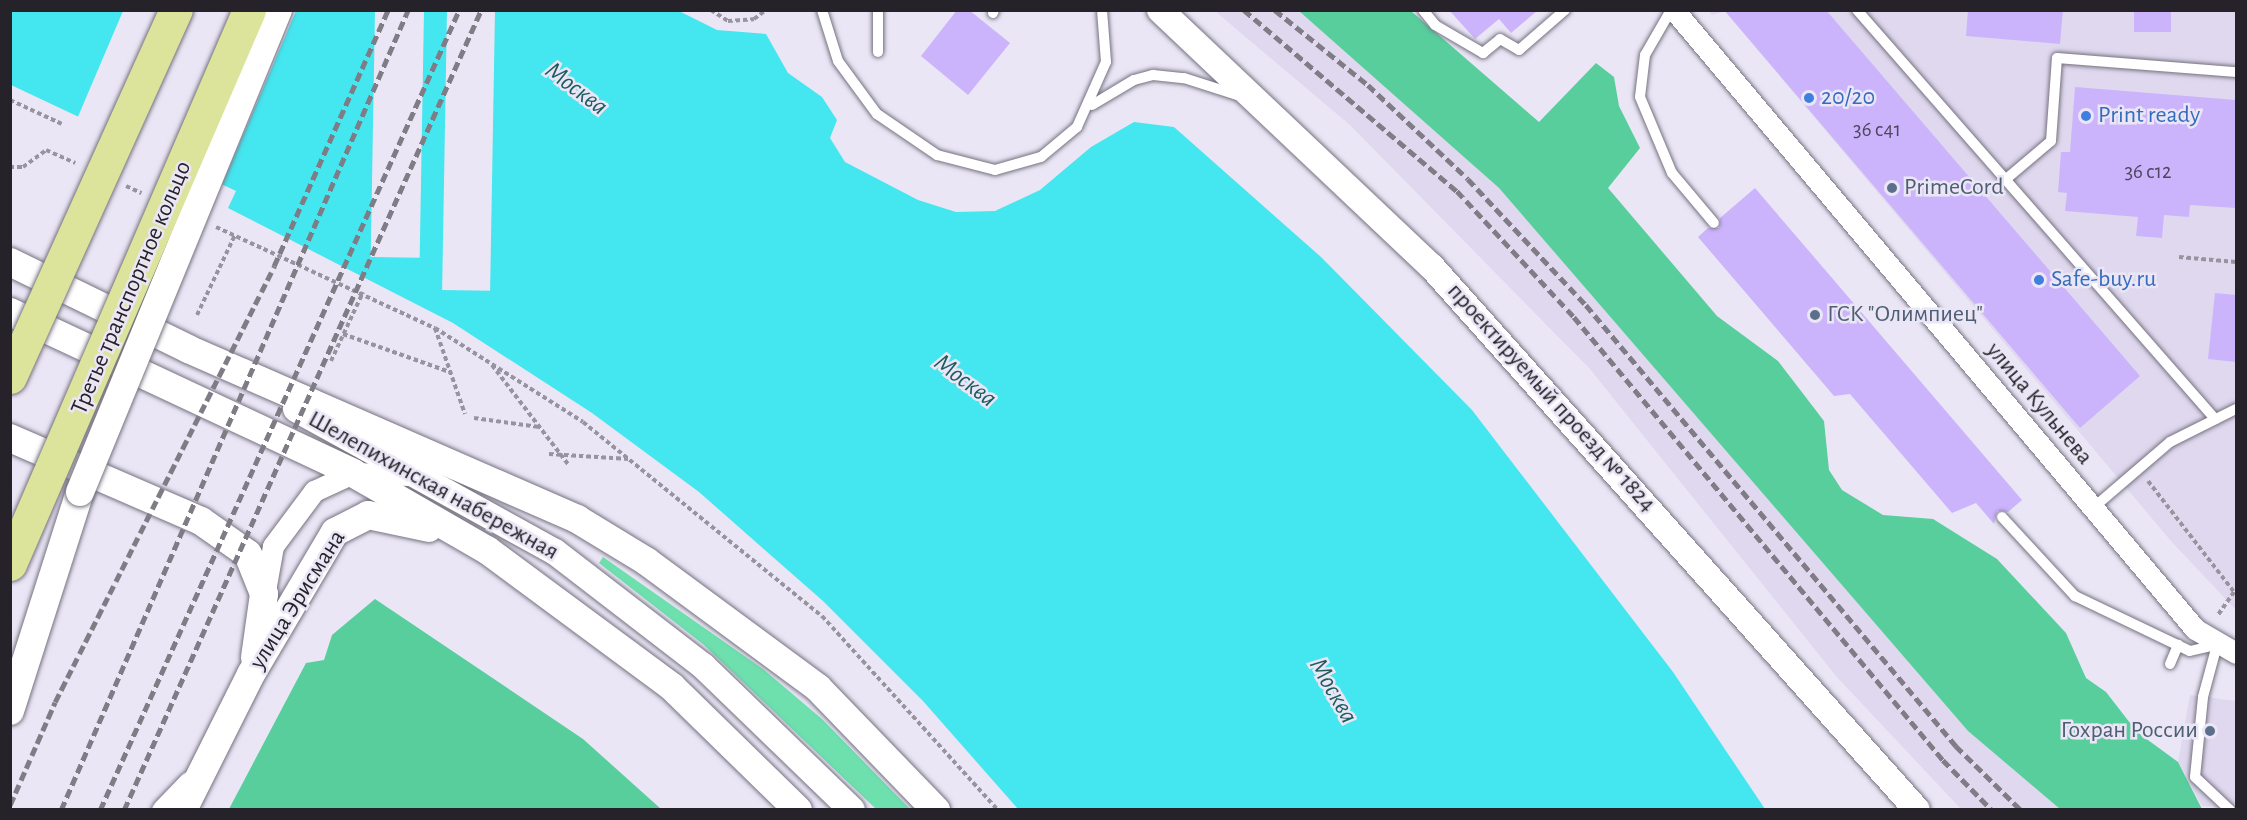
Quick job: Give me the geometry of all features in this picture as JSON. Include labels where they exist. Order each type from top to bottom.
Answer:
[{"type":"main road","points":[[10,377],[102,180],[176,10]]},
{"type":"main road","name":"Третье транспортное кольцо","points":[[10,564],[249,10]]},
{"type":"main road","points":[[10,711],[26,669],[80,492],[278,10]]},
{"type":"main road","points":[[10,351],[102,180]]},
{"type":"main road","points":[[10,262],[188,349],[477,471],[578,519],[646,561],[818,688],[936,810]]},
{"type":"main road","name":"Шелепихинская набережная","points":[[10,312],[353,473],[487,550],[672,687],[798,810]]},
{"type":"main road","points":[[10,438],[226,536],[248,554],[264,594],[262,636],[251,674]]},
{"type":"main road","name":"улица Эрисмана","points":[[183,810],[251,674],[343,525],[368,515],[390,516],[487,550]]},
{"type":"street","name":"проектируемый проезд № 1824","points":[[1160,10],[1264,104],[1431,266],[1562,406],[1917,810]]},
{"type":"street","name":"улица Кульнева","points":[[1673,10],[2195,629],[2227,649]]},
{"type":"street","name":"Шелепихинская набережная","points":[[188,349],[555,552],[666,637],[785,741],[852,810]]},
{"type":"street","points":[[264,594],[273,546],[294,511],[314,491],[353,473],[391,470],[421,477]]},
{"type":"street","points":[[162,810],[212,755]]},
{"type":"lane","points":[[822,10],[838,61],[865,102],[916,144],[968,167],[995,170],[1041,157],[1069,136],[1090,107],[1106,62],[1102,10]]},
{"type":"lane","points":[[878,10],[878,52]]},
{"type":"lane","points":[[1423,10],[1435,25],[1483,53],[1500,39],[1519,50],[1565,10]]},
{"type":"lane","points":[[1673,10],[1646,55],[1640,97],[1672,173],[1714,223]]},
{"type":"lane","points":[[1857,10],[2215,419]]},
{"type":"lane","points":[[2005,180],[2051,141],[2057,58],[2236,72]]},
{"type":"lane","points":[[1090,107],[1125,84],[1153,75],[1184,78],[1264,104]]},
{"type":"lane","points":[[2093,508],[2170,442],[2236,409]]},
{"type":"lane","points":[[2002,517],[2075,596],[2190,651],[2227,649],[2203,697],[2195,777],[2230,810]]},
{"type":"lane","points":[[2170,664],[2178,645]]},
{"type":"path","points":[[711,10],[728,21],[754,19],[766,10]]},
{"type":"path","points":[[10,100],[62,124]]},
{"type":"path","points":[[10,167],[23,168],[46,150],[102,180],[151,197]]},
{"type":"path","points":[[204,221],[363,292],[435,328],[490,362],[631,459],[822,616],[998,810]]},
{"type":"path","points":[[197,315],[235,235]]},
{"type":"path","points":[[2178,257],[2236,262]]},
{"type":"path","points":[[331,361],[363,292]]},
{"type":"path","points":[[435,328],[465,414]]},
{"type":"path","points":[[343,334],[450,372]]},
{"type":"path","points":[[490,362],[568,465]]},
{"type":"path","points":[[474,418],[540,427]]},
{"type":"path","points":[[549,454],[631,459]]},
{"type":"path","points":[[2138,469],[2234,592],[2217,617]]},
{"type":"shaded area","points":[[1215,11],[1299,11],[1499,188],[1968,731],[2060,809],[1961,809],[1836,676],[1590,369],[1350,125]]},
{"type":"shaded area","points":[[1709,11],[1725,11],[1712,15]]},
{"type":"shaded area","points":[[1725,11],[2236,11],[2236,610],[2171,541]]},
{"type":"shaded area","name":"Гохран России","points":[[2190,695],[2236,701],[2236,809],[2202,806],[2178,762]]},
{"type":"green space","points":[[1299,11],[1411,11],[1539,122],[1596,63],[1614,77],[1619,106],[1640,148],[1608,188],[1717,316],[1778,361],[1824,421],[1829,470],[1842,490],[1883,515],[1933,519],[1997,559],[2066,633],[2086,678],[2106,692],[2137,732],[2178,762],[2202,809],[2060,809],[1968,731],[1499,188]]},
{"type":"green space","points":[[603,557],[763,669],[822,719],[910,809],[876,809],[704,645],[599,563]]},
{"type":"green space","points":[[375,599],[583,739],[661,809],[229,809],[306,663],[324,660],[332,635]]},
{"type":"water","name":"Москва","points":[[677,10],[717,30],[766,34],[788,73],[822,97],[837,120],[830,138],[845,162],[918,200],[956,212],[995,211],[1040,190],[1091,147],[1134,122],[1174,127],[1321,257],[1472,410],[1673,672],[1765,809],[1018,809],[923,701],[823,601],[699,492],[592,413],[453,323],[228,208],[236,191],[11,85],[11,11]]},
{"type":"pier","points":[[375,10],[424,11],[420,258],[371,257]]},
{"type":"pier","points":[[447,10],[495,11],[490,291],[442,290]]},
{"type":"pier","points":[[123,11],[296,11],[221,187],[77,119]]},
{"type":"building","points":[[957,10],[969,10],[1010,43],[968,95],[921,56]]},
{"type":"building","points":[[1449,10],[1538,10],[1511,33],[1499,19],[1475,39]]},
{"type":"building","points":[[1724,10],[1826,10],[2140,376],[2080,428]]},
{"type":"building","points":[[1968,10],[2063,10],[2060,44],[1966,36]]},
{"type":"building","points":[[2134,10],[2171,10],[2171,32],[2134,32]]},
{"type":"building","points":[[2075,87],[2236,100],[2236,208],[2190,205],[2189,217],[2164,215],[2162,238],[2136,236],[2138,217],[2065,211],[2067,193],[2058,192],[2061,152],[2070,152]]},
{"type":"building","name":"ГСК \"Олимпиец\"","points":[[1755,188],[2022,500],[2008,512],[1997,511],[1994,524],[1976,503],[1952,513],[1850,394],[1834,396],[1698,237],[1708,228],[1719,228],[1720,218]]},
{"type":"building","points":[[2215,293],[2236,295],[2236,362],[2208,359]]},
{"type":"railway","points":[[10,805],[55,702],[274,266],[388,10]]},
{"type":"railway","points":[[61,810],[408,10]]},
{"type":"railway","points":[[100,810],[459,10]]},
{"type":"railway","points":[[124,810],[481,10]]},
{"type":"railway","points":[[1244,10],[1457,191],[1574,317],[1943,760],[1992,810]]},
{"type":"railway","points":[[1275,10],[1368,85],[1468,179],[1586,305],[1956,746],[2021,810]]},
{"type":"place","name":"20/20","points":[[1809,98]]},
{"type":"place","name":"Print ready","points":[[2086,116]]},
{"type":"place","name":"PrimeCord","points":[[1892,188]]},
{"type":"place","name":"Safe-buy.ru","points":[[2039,280]]},
{"type":"place","name":"ГСК \"Олимпиец\"","points":[[1815,315]]},
{"type":"place","name":"Гохран России","points":[[2210,731]]}]
